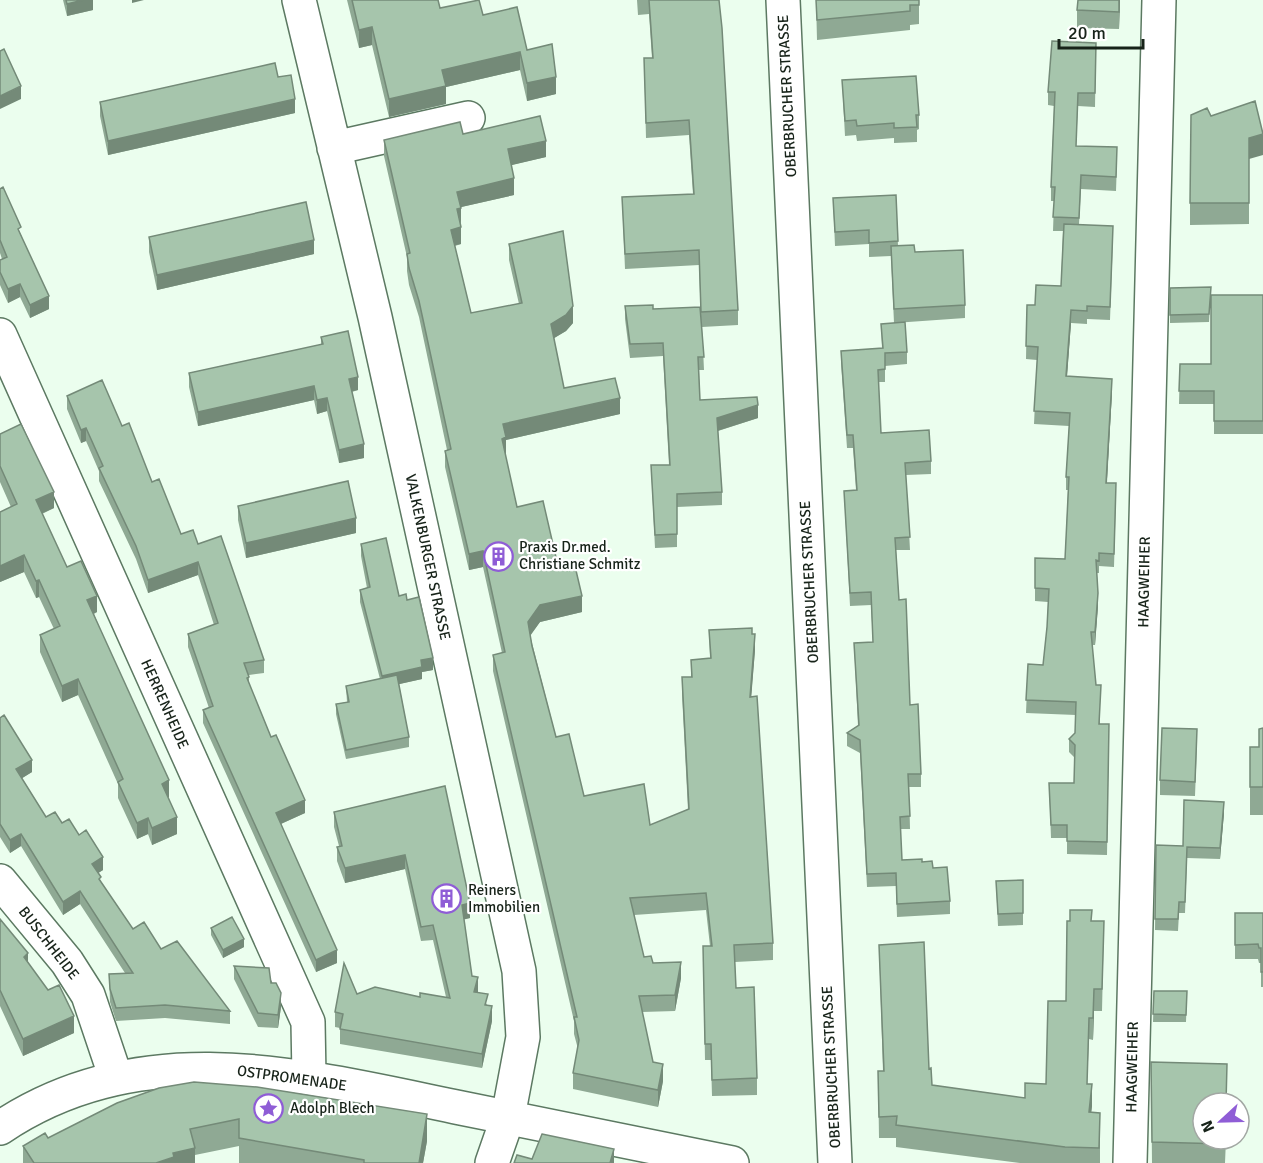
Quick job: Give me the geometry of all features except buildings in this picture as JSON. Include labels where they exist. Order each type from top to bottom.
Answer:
[{"type":"street","name":"VALKENBURGER STRASSE","points":[[299,0],[375,317],[519,971],[523,1037],[508,1117],[492,1163]]},
{"type":"street","name":"OBERBRUCHER STRASSE","points":[[783,0],[835,1163]]},
{"type":"street","name":"HAAGWEIHER","points":[[1130,1163],[1159,0]]},
{"type":"street","points":[[334,148],[468,118]]},
{"type":"street","name":"HERRENHEIDE","points":[[0,335],[308,1022],[309,1077]]},
{"type":"street","name":"BUSCHHEIDE","points":[[0,881],[68,962],[88,995],[116,1078]]},
{"type":"street","name":"OSTPROMENADE","points":[[0,1128],[58,1097],[116,1078],[157,1070],[215,1068],[309,1077],[732,1163]]},
{"type":"place","name":"Praxis Dr.med. Christiane Schmitz","points":[[498,556]]},
{"type":"place","name":"Reiners Immobilien","points":[[447,899]]},
{"type":"place","name":"Adolph Blech","points":[[269,1108]]}]
